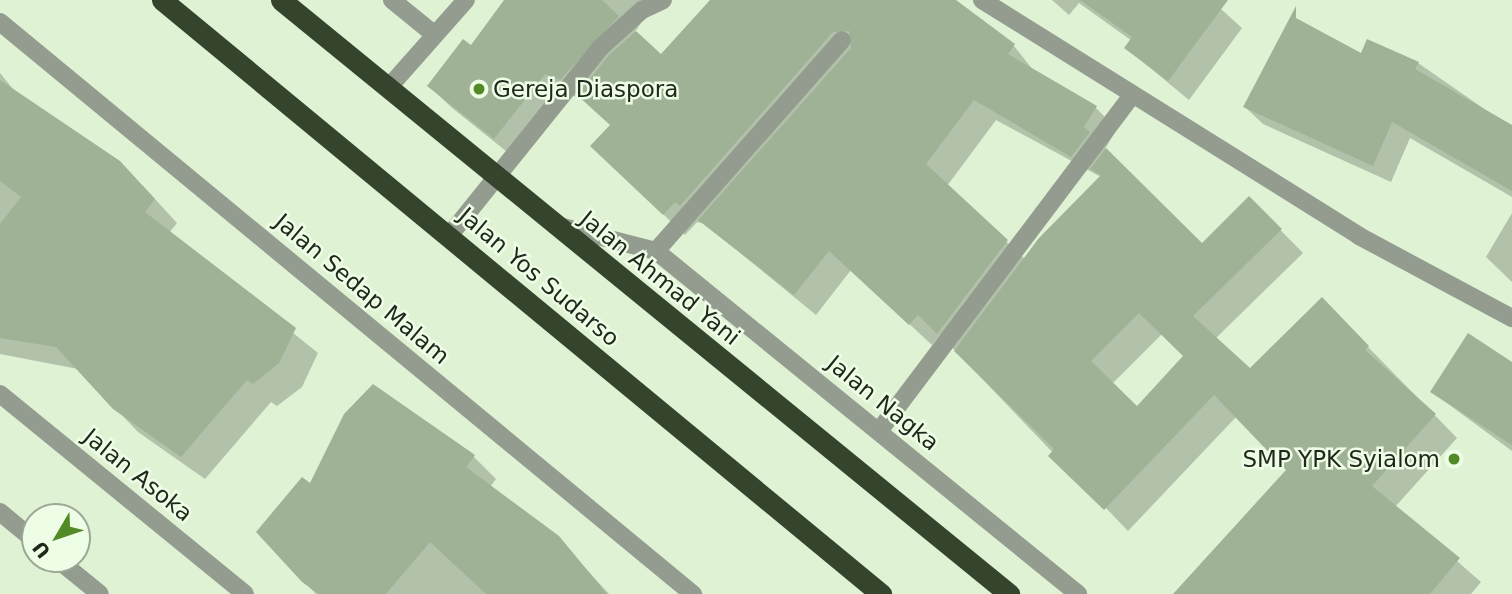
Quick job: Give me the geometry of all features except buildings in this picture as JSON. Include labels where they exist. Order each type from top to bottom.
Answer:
[{"type":"highway","name":"Jalan Yos Sudarso","points":[[162,0],[881,594]]},
{"type":"highway","name":"Jalan Ahmad Yani","points":[[281,0],[553,225],[1009,594]]},
{"type":"street","points":[[392,0],[435,35]]},
{"type":"street","points":[[389,87],[466,0]]},
{"type":"street","points":[[449,236],[500,179],[601,47],[642,10],[663,0]]},
{"type":"street","points":[[982,0],[1131,96],[1359,236],[1512,317]]},
{"type":"street","name":"Jalan Sedap Malam","points":[[0,22],[693,594]]},
{"type":"street","points":[[553,225],[656,251],[842,40]]},
{"type":"street","points":[[879,431],[1131,96]]},
{"type":"street","name":"Jalan Nagka","points":[[656,251],[1078,594]]},
{"type":"street","name":"Jalan Asoka","points":[[0,394],[245,594]]},
{"type":"street","points":[[0,512],[21,529]]},
{"type":"street","points":[[74,573],[100,594]]},
{"type":"place","name":"Gereja Diaspora","points":[[479,89]]},
{"type":"place","name":"SMP YPK Syialom","points":[[1454,459]]}]
